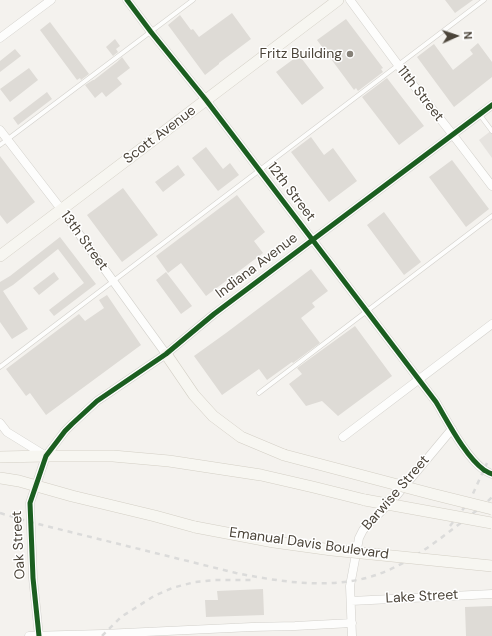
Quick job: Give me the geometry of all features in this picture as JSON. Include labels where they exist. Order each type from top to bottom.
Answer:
[{"type":"main road","name":"Scott Avenue","points":[[0,256],[338,0]]},
{"type":"main road","points":[[166,354],[194,395],[213,416],[241,438],[284,455],[492,509]]},
{"type":"main road","points":[[0,457],[112,456],[169,461],[261,475],[364,500],[492,523]]},
{"type":"main road","name":"Emanual Davis Boulevard","points":[[0,478],[19,481],[195,527],[274,542],[332,550],[492,566]]},
{"type":"street","points":[[0,38],[52,0]]},
{"type":"street","name":"12th Street","points":[[127,0],[206,100],[419,379],[436,402],[469,455],[484,470],[492,474]]},
{"type":"street","name":"11th Street","points":[[350,0],[398,65],[492,186]]},
{"type":"street","name":"Indiana Avenue","points":[[46,456],[72,424],[97,401],[166,354],[214,314],[492,105]]},
{"type":"street","name":"13th Street","points":[[0,130],[61,210],[166,354]]},
{"type":"street","points":[[343,436],[492,324]]},
{"type":"street","points":[[0,422],[7,432],[46,456]]},
{"type":"street","name":"Barwise Street","points":[[352,636],[350,586],[359,538],[363,530],[397,495],[452,429]]},
{"type":"street","name":"Oak Street","points":[[39,636],[32,578],[30,503],[46,456]]},
{"type":"street","name":"Lake Street","points":[[351,601],[492,594]]},
{"type":"street","points":[[29,636],[194,633],[352,623]]},
{"type":"lane","points":[[0,145],[193,0]]},
{"type":"lane","points":[[0,367],[484,0]]},
{"type":"lane","points":[[480,114],[492,131]]},
{"type":"lane","points":[[259,393],[492,216]]},
{"type":"shaded area","points":[[492,130],[492,158],[479,140]]},
{"type":"building","points":[[445,0],[473,0],[455,13]]},
{"type":"building","points":[[232,13],[251,39],[205,75],[168,25],[180,15],[191,30],[193,29],[199,37]]},
{"type":"building","name":"Fritz Building","points":[[346,19],[383,68],[381,69],[383,72],[358,91],[356,88],[354,90],[317,40]]},
{"type":"building","points":[[50,22],[89,74],[81,80],[80,78],[77,80],[40,30]]},
{"type":"building","points":[[115,39],[120,46],[116,49],[118,52],[113,56],[106,47]]},
{"type":"building","points":[[478,43],[492,62],[492,77],[454,107],[417,57],[434,44],[453,70],[473,54],[470,50]]},
{"type":"building","points":[[15,49],[21,56],[0,72],[0,61]]},
{"type":"building","points":[[299,55],[324,88],[302,105],[276,72]]},
{"type":"building","points":[[122,57],[130,68],[117,78],[122,84],[106,97],[102,92],[95,98],[85,85],[94,80]]},
{"type":"building","points":[[29,68],[38,80],[10,102],[0,89]]},
{"type":"building","points":[[387,78],[424,126],[399,145],[362,97]]},
{"type":"building","points":[[47,92],[52,99],[18,125],[13,118]]},
{"type":"building","points":[[311,137],[324,155],[333,148],[357,181],[329,202],[291,152]]},
{"type":"building","points":[[206,147],[223,169],[230,163],[239,175],[218,191],[192,158]]},
{"type":"building","points":[[0,156],[35,202],[7,224],[0,215]]},
{"type":"building","points":[[452,160],[489,209],[466,227],[429,177]]},
{"type":"building","points":[[178,165],[185,175],[163,192],[155,182]]},
{"type":"building","points":[[123,188],[158,235],[122,262],[87,215]]},
{"type":"building","points":[[237,195],[265,232],[254,241],[263,253],[206,296],[181,263],[168,273],[156,256]]},
{"type":"building","points":[[384,212],[421,262],[404,275],[367,225]]},
{"type":"building","points":[[60,237],[96,284],[54,316],[49,310],[84,283],[58,249],[13,285],[3,291],[28,329],[12,339],[0,322],[0,282]]},
{"type":"building","points":[[311,269],[328,291],[312,303],[315,307],[301,318],[320,343],[267,380],[259,369],[222,395],[194,356]]},
{"type":"building","points":[[54,272],[59,279],[39,295],[33,288]]},
{"type":"building","points":[[166,272],[192,306],[181,314],[156,280]]},
{"type":"building","points":[[107,295],[141,345],[46,415],[30,393],[26,396],[6,369],[79,314],[85,321],[104,308],[99,300]]},
{"type":"building","points":[[355,326],[392,376],[338,416],[322,401],[306,406],[289,384],[302,374],[297,368]]},
{"type":"building","points":[[263,589],[264,615],[206,617],[205,600],[218,600],[217,591]]},
{"type":"building","points":[[492,606],[492,636],[466,636],[465,607]]},
{"type":"railway","points":[[450,526],[470,500],[487,463]]},
{"type":"railway","points":[[0,513],[30,522],[236,573],[288,582],[324,583],[359,580],[376,575],[405,562],[433,544],[492,497]]},
{"type":"railway","points":[[102,636],[121,617],[154,596],[172,588],[195,582],[215,580],[251,580]]},
{"type":"cycle path","points":[[127,0],[206,100],[436,402],[457,438],[470,456],[484,470],[492,474]]},
{"type":"cycle path","points":[[39,636],[33,578],[30,503],[46,456],[65,431],[97,401],[166,354],[214,314],[492,105]]},
{"type":"place","name":"Fritz Building","points":[[350,54]]}]
